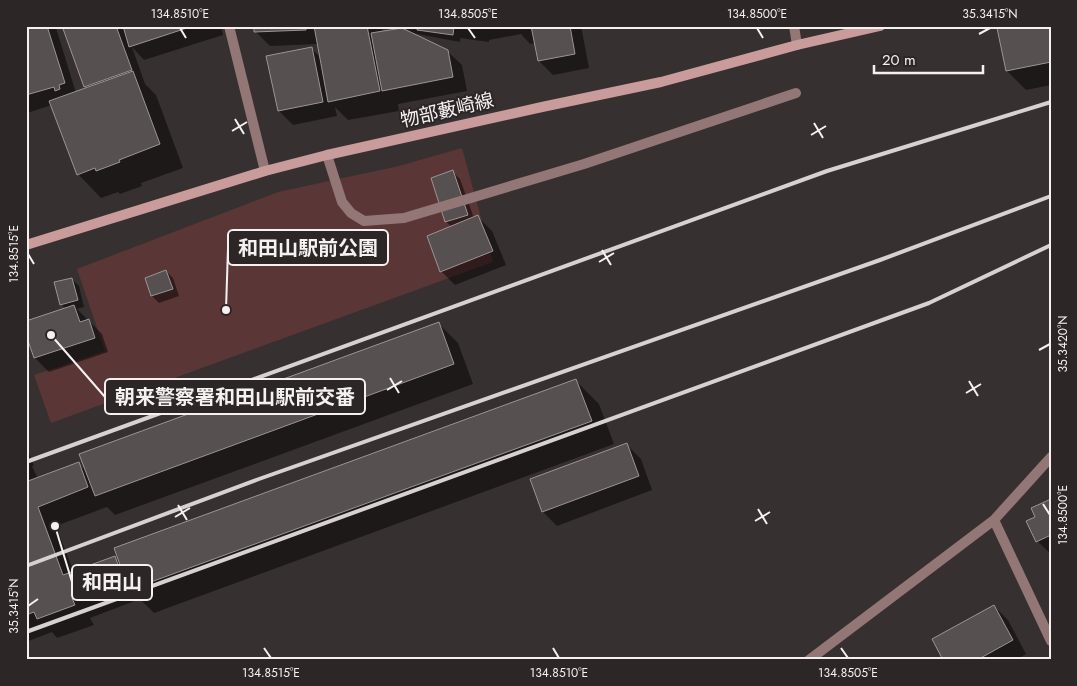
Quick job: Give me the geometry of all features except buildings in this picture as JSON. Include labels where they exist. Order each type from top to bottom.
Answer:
[{"type":"main road","name":"物部藪崎線","points":[[26,245],[265,171],[327,155],[661,82],[798,45],[880,26]]},
{"type":"street","points":[[229,26],[265,171]]},
{"type":"street","points":[[794,26],[798,45]]},
{"type":"street","points":[[327,155],[342,202],[351,213],[364,221],[404,218],[584,164],[796,93]]},
{"type":"street","points":[[809,660],[994,520],[1051,457]]},
{"type":"street","points":[[994,520],[1051,641]]},
{"type":"shaded area","points":[[462,148],[493,262],[51,423],[34,375],[105,351],[77,269],[278,192],[399,166]]},
{"type":"railway","points":[[26,462],[827,171],[1051,102]]},
{"type":"railway","points":[[26,566],[259,479],[880,260],[1051,196]]},
{"type":"railway","points":[[26,632],[929,303],[1051,245]]},
{"type":"place","name":"和田山駅前公園","points":[[226,310]]},
{"type":"place","name":"朝来警察署和田山駅前交番","points":[[51,335]]},
{"type":"place","name":"和田山","points":[[55,526]]}]
